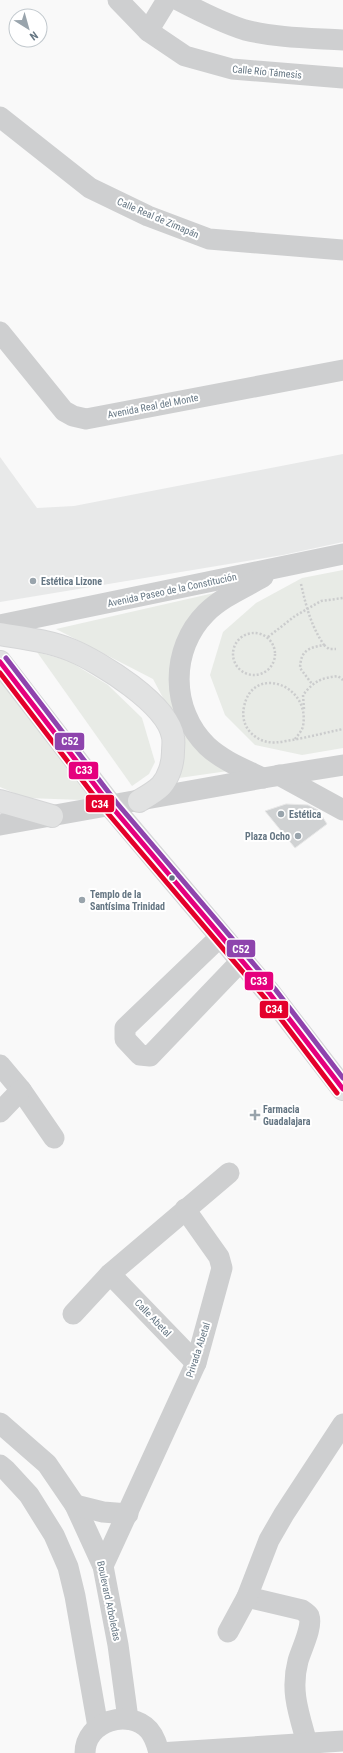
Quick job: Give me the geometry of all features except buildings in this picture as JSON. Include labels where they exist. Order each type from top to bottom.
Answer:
[{"type":"main road","points":[[0,634],[39,640],[76,653],[95,662],[139,692],[156,709],[166,722],[173,736],[173,764],[162,786],[139,802]]},
{"type":"main road","points":[[0,662],[111,806],[270,994],[343,1089]]},
{"type":"main road","points":[[0,801],[52,816]]},
{"type":"street","name":"Calle Río Támesis","points":[[118,0],[148,31],[185,56],[232,69],[343,78]]},
{"type":"street","points":[[148,31],[167,0]]},
{"type":"street","points":[[178,0],[209,16],[245,30],[285,36],[343,40]]},
{"type":"street","name":"Calle Real de Zimapán","points":[[0,116],[90,188],[148,216],[210,239],[343,250]]},
{"type":"street","name":"Avenida Real del Monte","points":[[0,332],[64,411],[73,416],[86,419],[343,370]]},
{"type":"street","name":"Avenida Paseo de la Constitución","points":[[0,625],[343,554]]},
{"type":"street","points":[[289,566],[218,602],[206,612],[189,636],[179,665],[178,680],[180,695],[189,723],[198,736],[219,756],[271,776],[343,810]]},
{"type":"street","points":[[0,826],[139,802],[271,776],[343,765]]},
{"type":"street","points":[[221,936],[125,1028],[125,1039],[140,1055],[150,1056],[242,960]]},
{"type":"street","points":[[0,1065],[21,1090],[54,1138]]},
{"type":"street","points":[[0,1112],[21,1090]]},
{"type":"street","points":[[73,1314],[110,1274],[229,1173]]},
{"type":"street","name":"Privada Abetal","points":[[103,1566],[196,1363],[222,1268],[219,1257],[186,1209]]},
{"type":"street","name":"Calle Abetal","points":[[110,1274],[196,1363]]},
{"type":"street","name":"Boulevard Arboledas","points":[[0,1423],[47,1464],[75,1505],[103,1566],[118,1645],[128,1719]]},
{"type":"street","points":[[228,1632],[247,1597],[269,1540],[284,1514],[343,1424]]},
{"type":"street","points":[[0,1465],[29,1495],[54,1535],[68,1567],[75,1596],[98,1727]]},
{"type":"street","points":[[75,1505],[103,1512],[128,1514]]},
{"type":"street","points":[[247,1597],[302,1610],[308,1615],[310,1624],[298,1661],[294,1680],[295,1698],[307,1743]]},
{"type":"street","points":[[85,1753],[89,1737],[98,1727],[112,1719],[128,1719],[139,1723],[149,1730],[156,1741],[159,1753],[343,1741]]},
{"type":"path","points":[[289,566],[314,630],[324,645],[329,649],[336,649]]},
{"type":"path","points":[[268,637],[295,616],[321,601],[343,598]]},
{"type":"path","points":[[251,633],[258,633],[268,637],[274,647],[274,661],[269,668],[256,675],[244,673],[237,667],[233,660],[233,650],[236,643],[240,638],[251,633]]},
{"type":"path","points":[[312,684],[300,668],[301,657],[310,648],[324,645]]},
{"type":"path","points":[[295,739],[302,727],[304,712],[303,695],[312,684],[325,677],[338,676],[343,680]]},
{"type":"path","points":[[304,712],[296,696],[285,686],[271,682],[256,687],[245,698],[242,714],[246,728],[257,739],[272,744],[343,729]]},
{"type":"shaded area","points":[[343,454],[343,542],[283,555],[0,602],[0,457],[37,508],[74,506]]},
{"type":"shaded area","points":[[343,570],[343,748],[302,755],[255,745],[225,715],[210,675],[223,632],[256,603],[302,578]]},
{"type":"shaded area","points":[[214,593],[171,681],[228,771],[179,778],[185,739],[153,679],[56,629]]},
{"type":"shaded area","points":[[37,652],[69,661],[108,685],[142,718],[155,762],[149,774],[132,786]]},
{"type":"shaded area","points":[[0,679],[92,799],[26,798],[0,787]]},
{"type":"transit line","name":"C52","points":[[6,658],[116,802],[275,989],[343,1078]]},
{"type":"transit line","name":"C33","points":[[0,662],[111,806],[270,994],[343,1089]]},
{"type":"transit line","name":"C34","points":[[0,673],[105,810],[265,998],[337,1093]]},
{"type":"place","name":"Estética Lizone","points":[[33,581]]},
{"type":"place","name":"Estética","points":[[281,814]]},
{"type":"place","name":"Plaza Ocho","points":[[298,836]]},
{"type":"place","name":"Templo de la Santísima Trinidad","points":[[82,900]]},
{"type":"place","name":"Farmacia Guadalajara","points":[[255,1115]]}]
